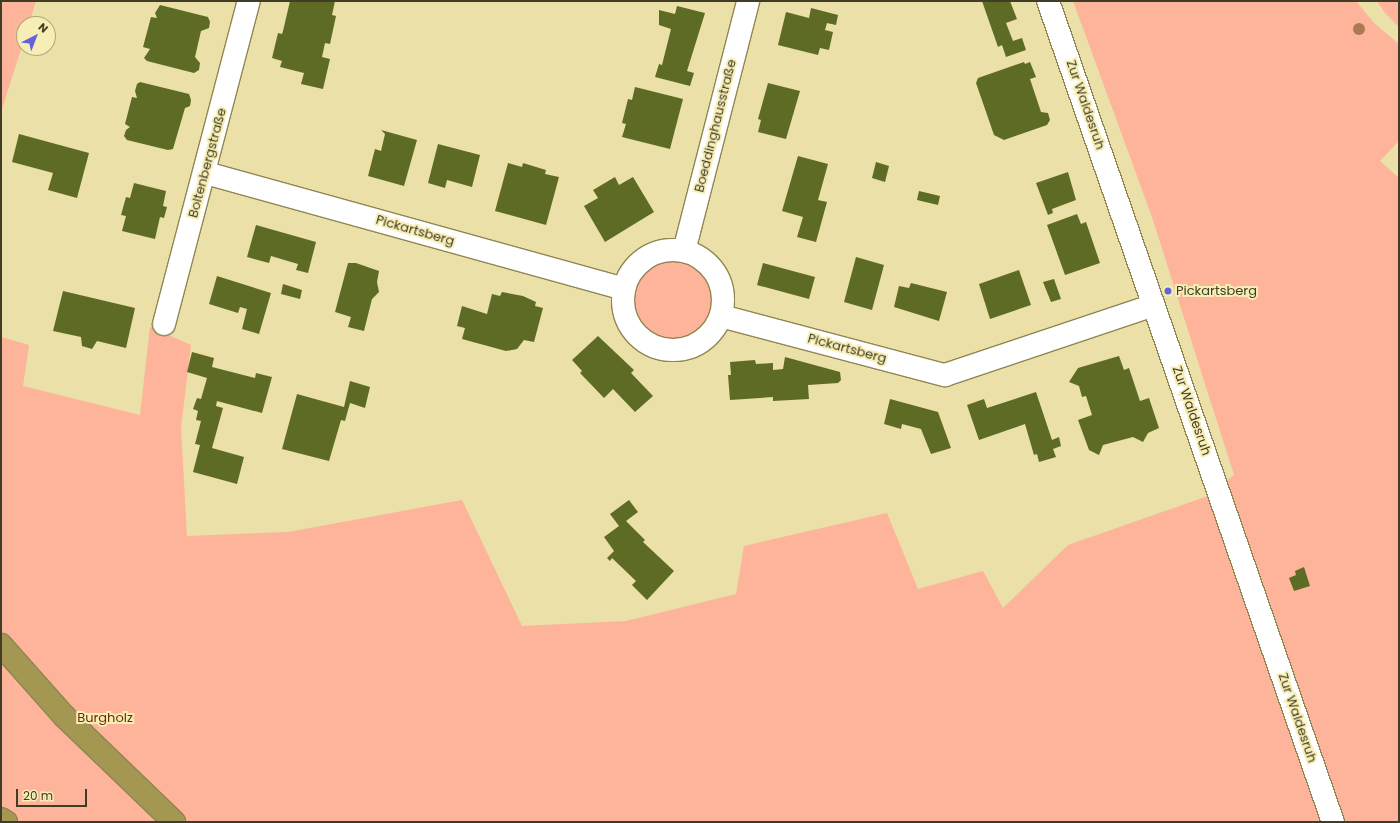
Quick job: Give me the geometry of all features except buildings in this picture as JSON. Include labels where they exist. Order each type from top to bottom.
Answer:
[{"type":"highway","points":[[1,645],[64,716],[174,822]]},
{"type":"highway","points":[[1,819],[6,822]]},
{"type":"street","name":"Boltenbergstraße","points":[[164,324],[206,173],[249,1]]},
{"type":"street","name":"Boeddinghausstraße","points":[[684,251],[748,1]]},
{"type":"street","name":"Zur Waldesruh","points":[[1048,1],[1333,822]]},
{"type":"street","name":"Pickartsberg","points":[[206,173],[624,289]]},
{"type":"street","points":[[668,250],[684,251],[708,264],[717,275],[724,302],[721,316],[714,330],[702,342],[687,349],[670,351],[653,346],[638,337],[628,323],[623,306],[624,289],[630,274],[646,258],[668,250]]},
{"type":"street","name":"Pickartsberg","points":[[721,316],[945,375],[1154,305]]},
{"type":"green space","points":[[1,1],[36,1],[31,16],[16,16],[16,56],[19,56],[1,112]]},
{"type":"green space","name":"Burgholz","points":[[1073,1],[1356,1],[1374,23],[1399,44],[1399,141],[1380,161],[1399,178],[1399,822],[1,822],[1,337],[29,345],[23,386],[140,415],[150,327],[191,345],[181,428],[187,536],[288,532],[462,500],[522,626],[626,621],[736,594],[744,546],[887,513],[918,589],[983,571],[1003,608],[1068,545],[1208,496],[1234,475],[1152,217]]},
{"type":"green space","points":[[1377,1],[1399,1],[1399,27],[1385,13]]},
{"type":"green space","points":[[665,261],[681,261],[695,267],[706,278],[712,292],[712,308],[706,322],[695,333],[681,339],[665,339],[651,333],[640,322],[634,308],[634,292],[640,278],[651,267]]},
{"type":"place","name":"Pickartsberg","points":[[1168,291]]}]
